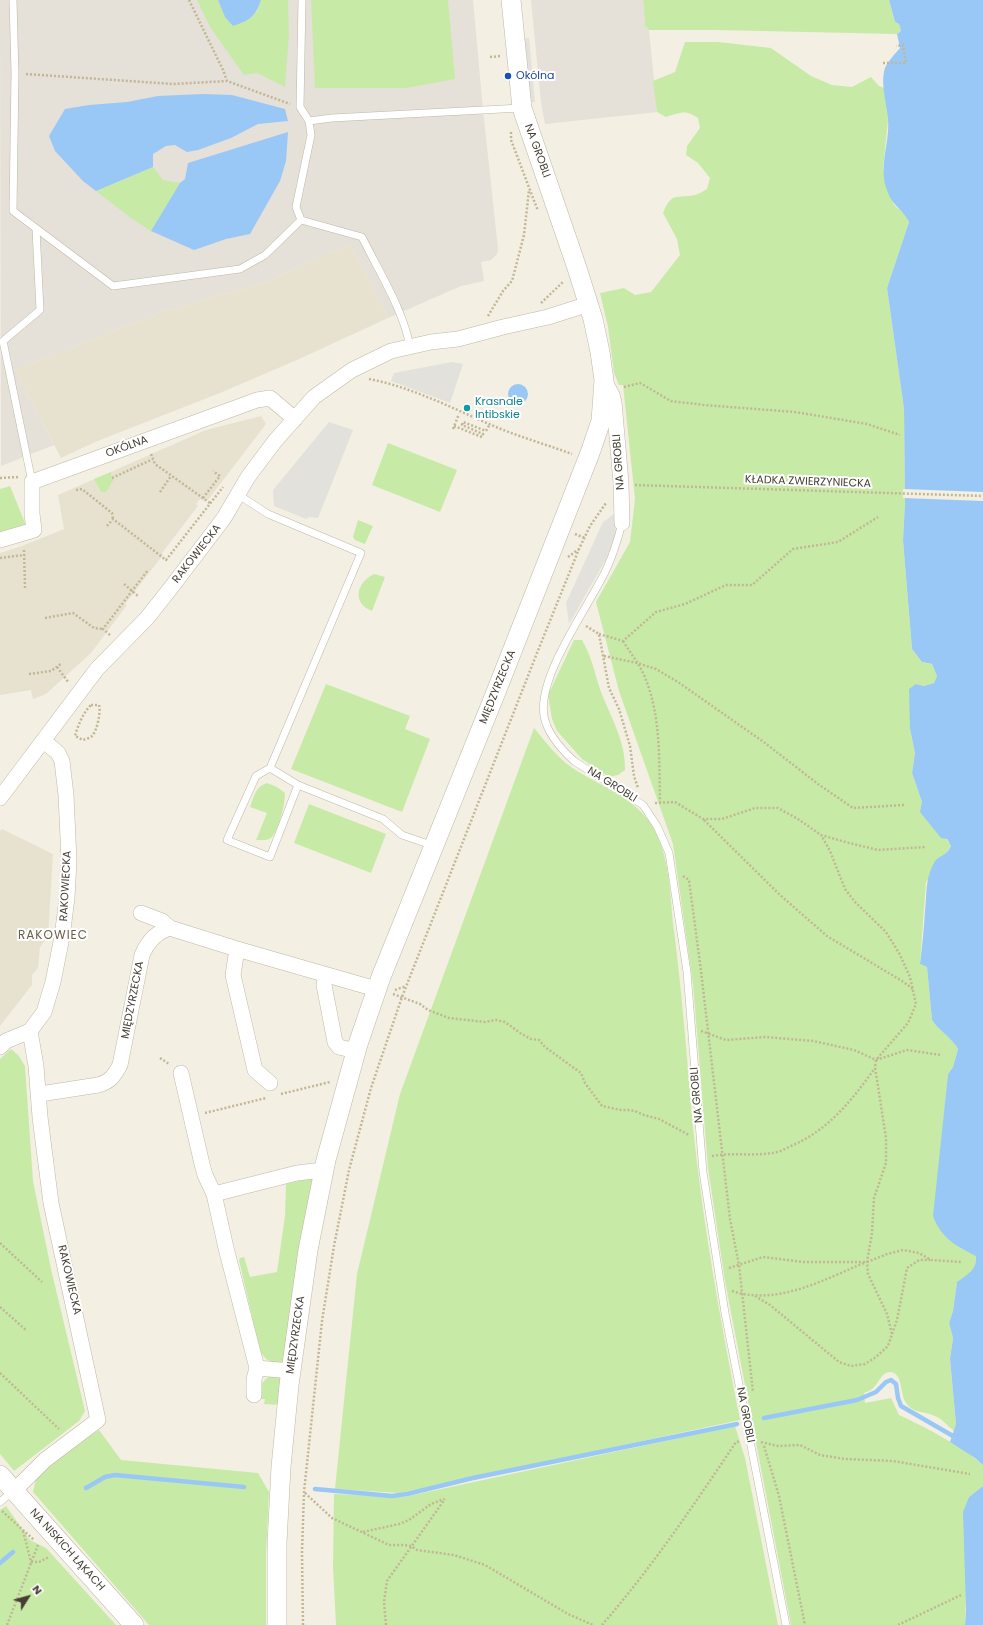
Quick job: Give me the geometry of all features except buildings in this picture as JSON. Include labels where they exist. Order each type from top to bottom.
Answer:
[{"type":"street","name":"NA GROBLI","points":[[511,0],[522,108],[588,304],[616,423],[627,487],[622,523]]},
{"type":"street","points":[[358,372],[391,351],[431,342],[458,339],[503,326],[548,317],[588,304]]},
{"type":"street","name":"RAKOWIECKA","points":[[0,798],[44,742],[97,669],[147,618],[170,589],[224,518],[248,477],[275,441],[314,397],[358,372]]},
{"type":"street","name":"MIĘDZYRZECKA","points":[[277,1625],[277,1543],[281,1467],[291,1371],[308,1250],[323,1170],[356,1051],[376,989],[588,459],[601,421],[608,387]]},
{"type":"street","name":"OKÓLNA","points":[[32,482],[257,400],[270,398],[295,419]]},
{"type":"street","points":[[0,540],[34,530],[32,514],[32,482]]},
{"type":"street","name":"RAKOWIECKA","points":[[7,1496],[45,1460],[98,1420],[51,1203],[40,1117],[40,1094],[30,1031],[44,1012],[53,982],[63,929],[69,868],[66,795],[62,761],[58,753],[44,742]]},
{"type":"street","points":[[141,913],[162,921],[170,928],[376,989]]},
{"type":"street","name":"MIĘDZYRZECKA","points":[[40,1094],[98,1085],[111,1080],[120,1064],[142,955],[145,947],[154,936],[162,930],[170,928]]},
{"type":"street","points":[[237,949],[233,975],[255,1070],[270,1083]]},
{"type":"street","points":[[326,975],[324,985],[335,1042],[339,1047],[356,1051]]},
{"type":"street","points":[[0,1047],[6,1041],[30,1031]]},
{"type":"street","points":[[181,1072],[205,1175],[214,1194],[226,1248],[257,1368],[254,1378],[254,1395]]},
{"type":"street","points":[[214,1194],[297,1173],[323,1170]]},
{"type":"street","points":[[257,1368],[291,1371]]},
{"type":"street","name":"NA NISKICH ŁĄKACH","points":[[0,1475],[7,1496],[134,1625]]},
{"type":"lane","points":[[13,0],[15,73],[13,211],[36,229],[113,286],[240,269],[265,255],[301,220]]},
{"type":"lane","points":[[301,220],[296,207],[311,135],[309,121],[300,107],[302,0]]},
{"type":"lane","points":[[309,121],[347,117],[522,108]]},
{"type":"lane","points":[[301,220],[362,237],[400,313],[408,334],[410,347]]},
{"type":"lane","points":[[32,482],[3,341],[40,310],[36,229]]},
{"type":"lane","points":[[237,494],[268,514],[361,554],[270,768],[256,776],[227,840],[270,857],[298,785]]},
{"type":"lane","name":"NA GROBLI","points":[[622,523],[616,546],[606,570],[577,621],[547,682],[544,695],[544,716],[546,723],[566,754],[574,761],[643,804],[657,826],[669,853],[687,972],[703,1172],[725,1314],[786,1625]]},
{"type":"lane","points":[[270,768],[298,785],[383,819],[402,835],[434,846]]},
{"type":"path","points":[[189,0],[223,70],[226,81]]},
{"type":"path","points":[[883,63],[906,62],[904,45],[896,46]]},
{"type":"path","points":[[490,57],[506,56]]},
{"type":"path","points":[[15,73],[173,84],[226,81],[300,107]]},
{"type":"path","points":[[485,319],[503,291],[512,281],[524,235],[530,189]]},
{"type":"path","points":[[539,304],[564,281]]},
{"type":"path","points":[[358,372],[368,378],[384,382],[460,410],[490,424],[588,459]]},
{"type":"path","points":[[608,387],[621,387],[640,383],[671,401],[795,412],[867,424],[900,435]]},
{"type":"path","points":[[453,429],[459,414]]},
{"type":"path","points":[[454,426],[482,437],[483,434],[462,425],[463,422],[486,431],[490,424]]},
{"type":"path","points":[[150,450],[154,464],[210,503]]},
{"type":"path","points":[[112,478],[153,459]]},
{"type":"path","points":[[203,498],[220,476],[213,471]]},
{"type":"path","points":[[160,492],[171,476]]},
{"type":"path","points":[[303,1625],[302,1552],[304,1492],[322,1322],[334,1246],[349,1170],[371,1088],[402,997],[579,549],[590,526],[612,493],[627,487]]},
{"type":"path","name":"KŁADKA ZWIERZYNIECKA","points":[[627,487],[983,496]]},
{"type":"path","points":[[76,490],[82,489],[112,513],[113,519],[166,560]]},
{"type":"path","points":[[623,641],[656,612],[685,604],[726,585],[752,585],[793,550],[838,542],[878,517]]},
{"type":"path","points":[[108,526],[113,519]]},
{"type":"path","points":[[24,550],[25,588]]},
{"type":"path","points":[[0,558],[25,555]]},
{"type":"path","points":[[103,629],[148,570]]},
{"type":"path","points":[[124,584],[139,597]]},
{"type":"path","points":[[45,618],[73,613],[94,628],[103,629],[110,635]]},
{"type":"path","points":[[577,621],[599,634],[623,641],[646,680],[652,699],[656,722],[659,751],[660,802]]},
{"type":"path","points":[[599,634],[604,656],[604,669],[607,682],[619,709],[630,746],[634,776],[643,804],[675,802],[703,819],[780,895],[827,936],[913,989]]},
{"type":"path","points":[[604,656],[637,663],[656,669],[678,682],[765,743],[818,784],[853,808],[904,805]]},
{"type":"path","points":[[30,674],[51,671],[62,663]]},
{"type":"path","points":[[56,667],[70,684]]},
{"type":"path","points":[[91,705],[99,705],[100,710],[94,734],[91,738],[83,740],[75,736],[77,728],[87,709],[91,705]]},
{"type":"path","points":[[703,819],[722,819],[756,808],[778,808],[798,819],[821,835],[849,843],[878,850],[926,847]]},
{"type":"path","points":[[821,835],[830,851],[845,889],[855,902],[886,932],[899,953],[910,977],[916,1004],[908,1023],[876,1060],[875,1067],[886,1138],[886,1163],[874,1198],[872,1233],[867,1262],[868,1274],[887,1314],[892,1334]]},
{"type":"path","points":[[672,870],[688,880],[701,971],[730,1219],[739,1265],[754,1399]]},
{"type":"path","points":[[402,997],[449,1018],[485,1022],[496,1020],[505,1022],[531,1039],[539,1040],[545,1048],[576,1069],[582,1075],[585,1083],[602,1106],[623,1111],[635,1111],[659,1119],[679,1131],[701,1139]]},
{"type":"path","points":[[691,1028],[726,1040],[765,1037],[813,1041],[854,1050],[876,1060],[907,1050],[941,1055]]},
{"type":"path","points":[[702,1158],[722,1154],[749,1155],[778,1152],[802,1142],[822,1130],[845,1107],[875,1067]]},
{"type":"path","points":[[0,1243],[42,1282]]},
{"type":"path","points":[[721,1287],[742,1294],[772,1296],[793,1290],[886,1254],[904,1250],[918,1253],[931,1260]]},
{"type":"path","points":[[719,1271],[763,1257],[803,1262],[867,1262]]},
{"type":"path","points":[[755,1296],[770,1305],[839,1362],[851,1366],[864,1364],[876,1357],[888,1346],[898,1313],[907,1268],[919,1260],[962,1262]]},
{"type":"path","points":[[0,1307],[27,1331]]},
{"type":"path","points":[[0,1373],[59,1429]]},
{"type":"path","points":[[761,1435],[779,1496],[805,1625]]},
{"type":"path","points":[[602,1625],[632,1590],[672,1536],[736,1442],[750,1439]]},
{"type":"path","points":[[762,1442],[778,1446],[800,1445],[820,1455],[845,1459],[893,1461],[970,1474]]},
{"type":"path","points":[[304,1492],[332,1518],[389,1545],[411,1546],[418,1550],[454,1555],[474,1561],[528,1590],[568,1614],[593,1625]]},
{"type":"path","points":[[362,1532],[399,1524],[409,1520],[431,1504],[444,1499],[386,1581],[384,1602],[386,1625]]},
{"type":"path","points":[[0,1510],[38,1545],[7,1625]]},
{"type":"path","points":[[23,1530],[31,1562]]},
{"type":"path","points":[[31,1562],[39,1562],[49,1557]]},
{"type":"path","points":[[898,1625],[961,1595]]},
{"type":"shaded area","points":[[0,0],[473,0],[498,249],[497,254],[491,260],[481,262],[484,281],[461,286],[388,318],[350,244],[266,282],[162,312],[15,370],[54,445],[1,466]]},
{"type":"shaded area","points":[[531,0],[643,0],[645,26],[649,30],[657,112],[545,124],[541,102]]},
{"type":"shaded area","points":[[521,38],[529,38],[535,102],[530,102]]},
{"type":"shaded area","points":[[350,244],[388,318],[297,360],[220,393],[95,442],[61,458],[15,370],[162,312],[266,282]]},
{"type":"shaded area","points":[[452,362],[463,364],[450,403],[391,381],[394,373]]},
{"type":"shaded area","points":[[261,416],[266,424],[208,500],[206,498],[204,501],[200,499],[196,504],[198,506],[162,553],[163,555],[125,604],[127,605],[91,653],[46,694],[33,699],[31,690],[0,695],[0,553],[64,529],[58,495],[206,430]]},
{"type":"shaded area","points":[[329,422],[353,430],[318,518],[310,517],[306,519],[274,506],[273,490]]},
{"type":"shaded area","points":[[614,514],[616,534],[606,559],[569,624],[566,603],[603,522]]},
{"type":"shaded area","points":[[2,829],[53,854],[48,937],[40,947],[38,968],[32,975],[32,985],[0,1026],[0,831]]},
{"type":"green space","points":[[197,0],[218,0],[225,17],[257,12],[261,0],[288,0],[289,35],[285,87],[257,73],[244,75],[210,27]]},
{"type":"green space","points":[[311,0],[448,0],[455,79],[407,88],[315,88]]},
{"type":"green space","points":[[643,0],[889,0],[895,22],[899,24],[901,31],[897,34],[649,30],[645,26]]},
{"type":"green space","points":[[685,42],[718,42],[771,48],[811,76],[832,85],[852,87],[871,77],[879,86],[884,88],[888,121],[883,169],[894,205],[904,213],[909,222],[887,288],[904,409],[905,502],[903,540],[912,649],[922,662],[932,664],[937,676],[934,683],[924,686],[916,684],[910,729],[915,753],[912,773],[922,802],[951,846],[926,882],[920,964],[927,967],[932,1020],[958,1049],[953,1067],[948,1074],[942,1136],[960,1248],[976,1255],[976,1261],[974,1269],[957,1282],[953,1311],[949,1323],[953,1338],[950,1359],[956,1424],[954,1431],[937,1417],[916,1411],[909,1407],[904,1399],[899,1380],[894,1373],[890,1372],[884,1374],[874,1387],[864,1393],[865,1403],[891,1398],[899,1415],[954,1444],[983,1465],[983,1486],[969,1497],[965,1625],[791,1625],[725,1281],[708,1168],[693,984],[673,844],[619,691],[596,602],[630,542],[635,499],[623,385],[619,385],[614,373],[608,327],[600,293],[624,288],[635,295],[651,292],[680,255],[677,239],[663,213],[666,206],[669,201],[675,197],[695,195],[707,189],[710,178],[698,163],[686,155],[687,146],[700,128],[698,118],[689,113],[679,113],[666,117],[657,112],[653,81],[675,72]]},
{"type":"green space","points":[[153,167],[163,180],[180,183],[151,231],[131,218],[96,191]]},
{"type":"green space","points":[[388,443],[457,470],[440,512],[372,485]]},
{"type":"green space","points":[[111,472],[111,476],[114,479],[106,492],[101,492],[94,479]]},
{"type":"green space","points":[[10,486],[27,528],[0,535],[0,489]]},
{"type":"green space","points":[[358,520],[373,526],[365,544],[355,540],[353,537]]},
{"type":"green space","points":[[374,574],[385,577],[372,611],[361,603],[359,592],[360,587],[364,582]]},
{"type":"green space","points":[[574,640],[582,640],[588,651],[602,694],[619,736],[625,770],[618,775],[609,777],[582,759],[557,731],[552,719],[548,695]]},
{"type":"green space","points":[[326,684],[410,716],[405,729],[430,739],[402,812],[291,769]]},
{"type":"green space","points":[[534,728],[556,754],[571,767],[626,799],[645,816],[653,827],[666,861],[682,1000],[697,1164],[719,1311],[740,1420],[400,1493],[335,1489],[357,1274],[400,1094]]},
{"type":"green space","points":[[267,783],[277,787],[285,793],[284,804],[275,833],[272,837],[267,840],[256,840],[267,813],[250,807],[254,795],[260,786]]},
{"type":"green space","points":[[309,804],[386,834],[371,873],[294,843]]},
{"type":"green space","points":[[11,1049],[19,1056],[25,1066],[33,1181],[51,1269],[85,1411],[79,1421],[14,1471],[0,1454],[0,1059]]},
{"type":"green space","points":[[311,1178],[315,1181],[285,1360],[274,1363],[265,1358],[260,1351],[239,1260],[240,1258],[244,1257],[250,1277],[277,1272],[285,1216],[286,1184]]},
{"type":"green space","points":[[279,1376],[283,1382],[280,1405],[264,1404],[265,1399],[261,1399],[261,1384],[268,1377]]},
{"type":"green space","points":[[735,1426],[745,1458],[778,1625],[336,1625],[333,1567],[334,1494],[404,1497]]},
{"type":"green space","points":[[99,1430],[121,1460],[258,1473],[269,1492],[266,1555],[266,1625],[149,1625],[33,1492],[36,1479],[64,1453]]},
{"type":"green space","points":[[6,1506],[30,1540],[46,1548],[116,1625],[0,1625],[0,1510]]},
{"type":"water","points":[[218,0],[261,0],[257,10],[248,20],[233,26],[225,17]]},
{"type":"water","points":[[889,0],[983,0],[983,1465],[950,1442],[956,1424],[950,1359],[953,1338],[949,1323],[953,1311],[957,1282],[971,1271],[975,1265],[976,1256],[962,1249],[945,1236],[936,1224],[933,1216],[948,1074],[953,1067],[958,1049],[932,1020],[927,967],[920,964],[929,874],[936,860],[947,852],[951,846],[947,839],[941,838],[920,812],[922,802],[912,773],[915,753],[910,729],[909,689],[916,684],[924,686],[934,683],[937,676],[932,664],[922,662],[912,649],[903,540],[905,502],[904,409],[887,288],[909,222],[889,195],[884,173],[888,120],[883,80],[885,68],[900,48],[897,34],[901,31],[899,24],[895,22]]},
{"type":"water","points":[[203,94],[232,95],[285,109],[288,121],[258,124],[231,138],[198,150],[187,152],[175,145],[166,146],[153,154],[153,167],[96,191],[83,181],[55,151],[49,136],[65,109],[89,105],[127,102],[158,96]]},
{"type":"water","points":[[288,132],[286,161],[280,181],[250,234],[226,239],[194,250],[151,231],[180,183],[185,179],[188,163]]},
{"type":"water","points":[[518,384],[525,387],[528,394],[525,401],[518,404],[511,401],[508,394],[511,387]]},
{"type":"water","points":[[983,1486],[983,1625],[965,1625],[966,1610],[963,1512],[969,1497]]},
{"type":"pier","points":[[903,489],[983,492],[983,501],[903,498]]},
{"type":"waterway","points":[[764,1418],[857,1400],[876,1392],[886,1382],[891,1380],[896,1384],[901,1406],[953,1436],[957,1436]]},
{"type":"waterway","points":[[315,1489],[392,1496],[407,1494],[473,1478],[737,1424]]},
{"type":"waterway","points":[[86,1488],[105,1477],[115,1475],[244,1487]]},
{"type":"waterway","points":[[0,1563],[13,1552]]},
{"type":"place","name":"Okólna","points":[[508,76]]},
{"type":"place","name":"Krasnale Intibskie","points":[[467,408]]},
{"type":"district","name":"RAKOWIEC","points":[[53,936]]}]
